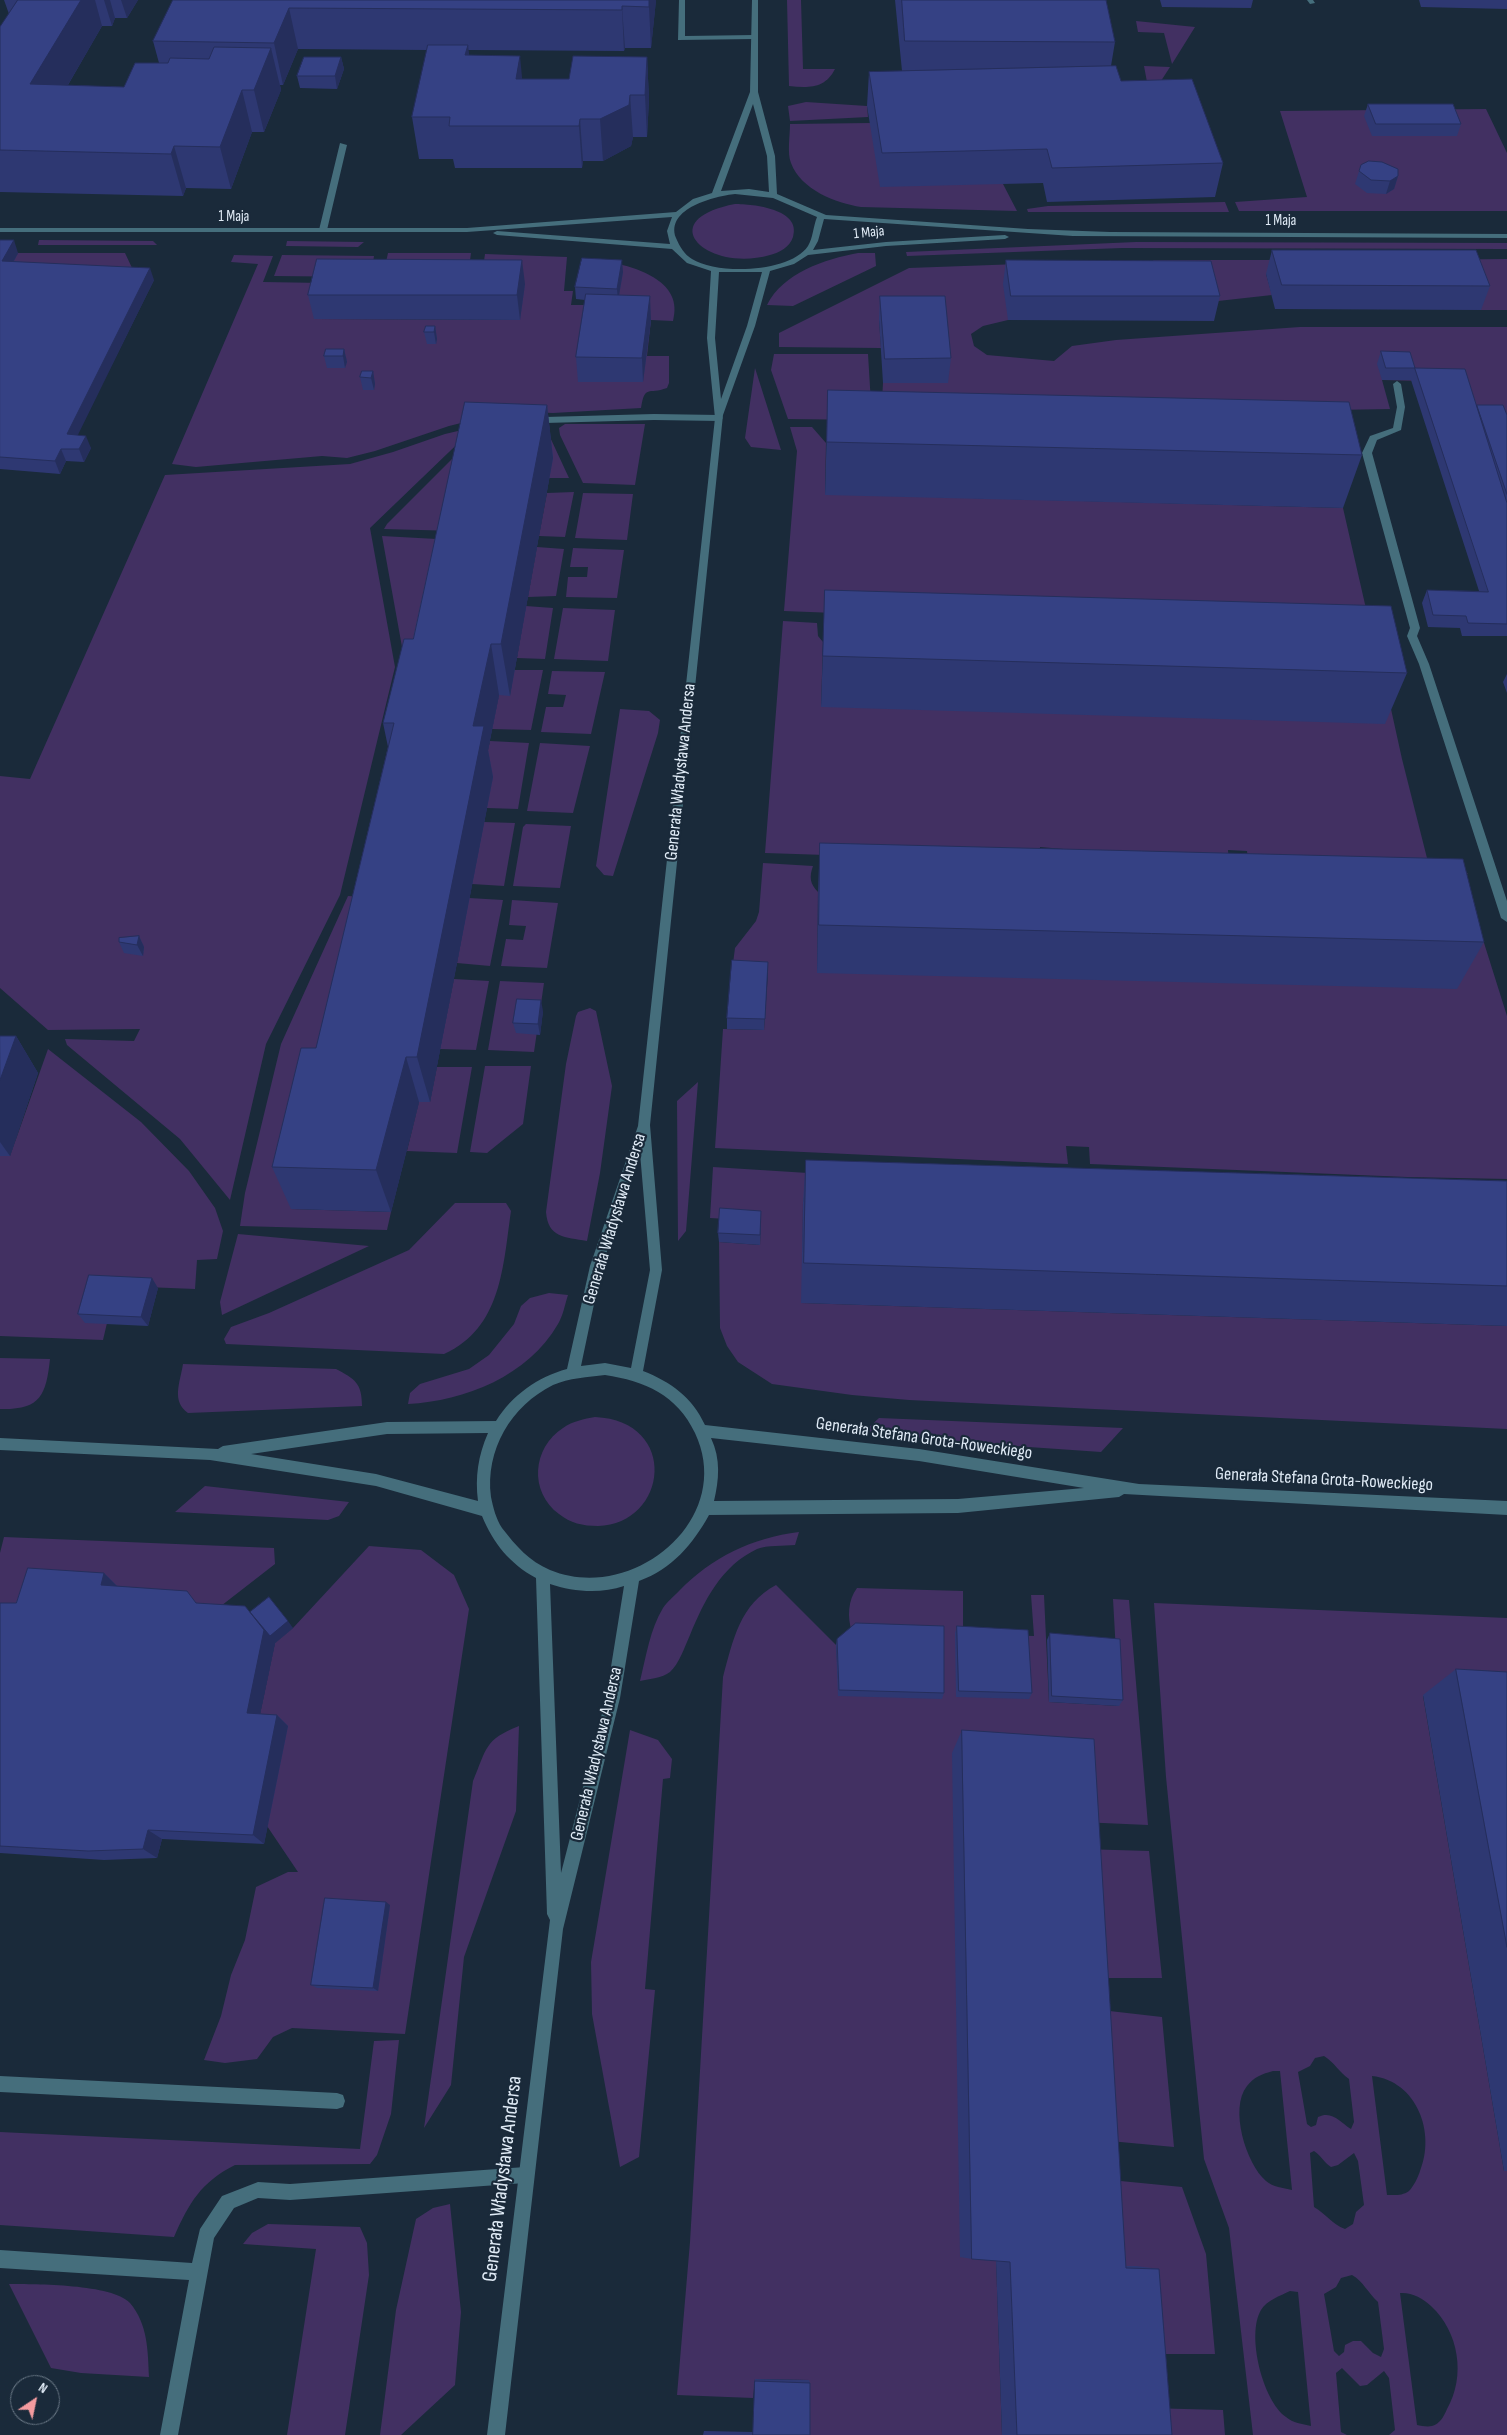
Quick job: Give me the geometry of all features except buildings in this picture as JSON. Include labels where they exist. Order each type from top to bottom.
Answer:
[{"type":"street","points":[[682,0],[681,38],[754,38]]},
{"type":"street","points":[[755,0],[754,92],[771,156],[773,195]]},
{"type":"street","points":[[715,195],[754,92]]},
{"type":"street","points":[[323,230],[343,144]]},
{"type":"street","points":[[744,192],[773,195],[797,204],[820,216],[814,245],[796,261],[766,271],[731,272],[714,269],[691,260],[675,248],[671,236],[671,225],[678,214],[700,200],[715,195],[744,192]]},
{"type":"street","name":"1 Maja","points":[[0,230],[467,230],[678,214]]},
{"type":"street","name":"1 Maja","points":[[820,216],[1055,233],[1507,236]]},
{"type":"street","name":"1 Maja","points":[[467,230],[675,248]]},
{"type":"street","name":"1 Maja","points":[[807,253],[886,244],[1055,233]]},
{"type":"street","name":"Generała Władysława Andersa","points":[[636,1374],[656,1270],[644,1125],[719,418],[711,338],[714,269]]},
{"type":"street","name":"Generała Władysława Andersa","points":[[719,418],[751,326],[766,271]]},
{"type":"street","points":[[1397,384],[1401,407],[1396,430],[1374,438],[1367,453],[1415,628],[1412,636],[1424,664],[1507,918]]},
{"type":"street","points":[[545,420],[654,417],[719,418]]},
{"type":"street","name":"Generała Władysława Andersa","points":[[573,1372],[596,1266],[644,1125]]},
{"type":"street","points":[[605,1369],[636,1374],[664,1387],[687,1406],[704,1431],[711,1456],[712,1482],[706,1508],[695,1531],[677,1551],[656,1567],[632,1579],[601,1585],[572,1583],[543,1575],[518,1558],[498,1537],[486,1510],[481,1482],[486,1454],[498,1427],[524,1397],[544,1384],[573,1372],[605,1369]]},
{"type":"street","points":[[210,1454],[387,1428],[498,1427]]},
{"type":"street","name":"Generała Stefana Grota-Roweckiego","points":[[704,1431],[919,1454],[1139,1490],[1507,1508]]},
{"type":"street","points":[[0,1444],[210,1454],[376,1480],[486,1510]]},
{"type":"street","name":"Generała Stefana Grota-Roweckiego","points":[[706,1508],[958,1506],[1139,1490]]},
{"type":"street","name":"Generała Władysława Andersa","points":[[543,1575],[555,1929]]},
{"type":"street","name":"Generała Władysława Andersa","points":[[496,2435],[555,1929],[613,1698],[632,1579]]},
{"type":"street","points":[[0,2084],[337,2101]]},
{"type":"street","points":[[169,2435],[206,2235],[228,2202],[258,2190],[290,2192],[525,2175]]},
{"type":"street","points":[[0,2259],[199,2272]]},
{"type":"shaded area","points":[[787,0],[801,0],[803,69],[835,69],[831,76],[821,84],[809,87],[789,86]]},
{"type":"shaded area","points":[[1136,21],[1195,27],[1172,64],[1164,33],[1138,32]]},
{"type":"shaded area","points":[[1144,66],[1170,67],[1150,98]]},
{"type":"shaded area","points":[[806,102],[867,106],[868,117],[790,121],[788,106]]},
{"type":"shaded area","points":[[1486,109],[1507,153],[1507,211],[1239,211],[1235,202],[1307,197],[1280,111]]},
{"type":"shaded area","points":[[870,123],[1003,184],[1017,211],[861,207],[820,194],[803,181],[796,172],[789,154],[790,124]]},
{"type":"shaded area","points":[[1225,202],[1229,212],[1028,212],[1027,209],[1048,206]]},
{"type":"shaded area","points":[[735,204],[764,207],[783,214],[790,220],[794,228],[793,237],[789,244],[784,249],[773,254],[747,259],[726,257],[709,251],[697,242],[693,232],[696,221],[710,212]]},
{"type":"shaded area","points":[[39,240],[153,241],[157,245],[38,245]]},
{"type":"shaded area","points":[[287,241],[364,242],[358,247],[286,246]]},
{"type":"shaded area","points":[[1136,242],[1507,243],[1507,249],[1122,248],[907,256],[906,252]]},
{"type":"shaded area","points":[[18,253],[125,253],[133,270],[7,273]]},
{"type":"shaded area","points":[[388,253],[471,253],[468,276],[383,276]]},
{"type":"shaded area","points":[[858,253],[875,253],[876,266],[793,306],[767,305],[783,284],[806,269],[832,259]]},
{"type":"shaded area","points":[[485,254],[567,257],[564,291],[573,291],[571,305],[617,305],[610,262],[634,268],[656,279],[666,287],[672,296],[675,308],[673,321],[651,320],[647,356],[669,356],[669,383],[667,388],[646,393],[641,408],[553,413],[532,412],[477,419],[347,458],[322,456],[196,467],[172,464],[258,264],[231,262],[234,255],[273,256],[263,282],[323,283],[315,319],[519,320],[482,275]]},
{"type":"shaded area","points":[[282,255],[374,256],[371,277],[274,276]]},
{"type":"shaded area","points":[[1507,259],[1507,310],[1481,310],[1415,260]]},
{"type":"shaded area","points":[[1153,260],[1309,260],[1266,274],[1272,295],[1209,302],[1159,285]]},
{"type":"shaded area","points":[[1047,263],[1008,320],[983,326],[971,334],[974,346],[987,355],[1054,361],[1072,346],[1116,340],[1300,327],[1507,327],[1507,442],[1473,417],[1460,382],[1382,380],[1390,409],[881,418],[883,383],[948,382],[879,320],[881,348],[779,347],[779,333],[909,268]]},
{"type":"shaded area","points":[[774,354],[868,354],[872,420],[788,419],[771,370]]},
{"type":"shaded area","points":[[755,368],[781,450],[751,447],[745,438]]},
{"type":"shaded area","points":[[565,424],[645,424],[635,485],[583,483],[560,435],[559,428]]},
{"type":"shaded area","points":[[475,427],[370,528],[395,667],[340,895],[266,1044],[230,1200],[180,1139],[67,1045],[65,1039],[134,1041],[140,1029],[48,1030],[0,988],[0,776],[30,779],[165,475],[350,464],[393,452],[445,434]]},
{"type":"shaded area","points":[[790,427],[812,427],[826,443],[825,494],[1343,508],[1367,613],[1195,627],[784,611],[797,451]]},
{"type":"shaded area","points":[[549,435],[569,478],[549,478]]},
{"type":"shaded area","points":[[453,458],[457,531],[384,529],[387,524]]},
{"type":"shaded area","points":[[574,492],[565,537],[539,536],[547,493]]},
{"type":"shaded area","points":[[583,493],[633,494],[627,540],[575,538]]},
{"type":"shaded area","points":[[382,536],[455,540],[430,659],[404,658]]},
{"type":"shaded area","points":[[537,547],[564,549],[556,596],[528,597]]},
{"type":"shaded area","points":[[573,548],[624,550],[617,598],[566,597],[568,577],[587,577],[588,567],[570,567]]},
{"type":"shaded area","points":[[526,606],[553,608],[545,659],[517,658]]},
{"type":"shaded area","points":[[563,608],[615,610],[608,661],[554,659]]},
{"type":"shaded area","points":[[783,621],[817,623],[818,636],[823,642],[821,707],[1380,659],[1402,759],[1429,866],[1444,872],[1468,873],[1464,877],[1249,869],[1247,851],[1228,850],[1229,868],[1063,863],[1063,849],[1040,847],[1039,862],[765,853]]},
{"type":"shaded area","points":[[514,670],[543,670],[531,730],[492,729],[499,695],[510,695]]},
{"type":"shaded area","points":[[552,671],[605,672],[591,734],[541,732],[546,707],[563,707],[566,695],[548,694]]},
{"type":"shaded area","points":[[620,709],[649,711],[660,720],[658,733],[613,876],[604,875],[596,866]]},
{"type":"shaded area","points":[[490,741],[529,743],[518,809],[487,808],[482,777]]},
{"type":"shaded area","points":[[540,743],[590,746],[573,813],[527,811]]},
{"type":"shaded area","points":[[484,822],[515,823],[504,886],[472,884]]},
{"type":"shaded area","points":[[526,824],[571,826],[560,888],[513,886],[523,827]]},
{"type":"shaded area","points":[[763,863],[813,866],[811,880],[818,892],[817,973],[1468,892],[1507,1016],[1507,1179],[1407,1177],[1090,1164],[1089,1147],[1066,1146],[1068,1164],[715,1148],[723,1029],[764,1030],[768,973],[732,971],[735,948],[756,921],[759,912]]},
{"type":"shaded area","points":[[348,896],[378,898],[291,1209],[391,1212],[387,1230],[240,1226],[245,1193],[281,1044]]},
{"type":"shaded area","points":[[469,898],[503,900],[490,966],[457,963]]},
{"type":"shaded area","points":[[512,900],[558,903],[547,968],[501,966],[506,939],[523,940],[526,926],[509,925]]},
{"type":"shaded area","points":[[454,979],[489,981],[476,1050],[440,1049]]},
{"type":"shaded area","points":[[500,981],[544,983],[534,1052],[488,1050]]},
{"type":"shaded area","points":[[590,1008],[596,1011],[612,1086],[600,1173],[587,1241],[565,1237],[554,1232],[547,1221],[546,1212],[566,1064],[576,1016],[578,1012]]},
{"type":"shaded area","points":[[48,1049],[141,1122],[189,1171],[215,1208],[223,1231],[217,1259],[197,1260],[195,1289],[96,1285],[107,1323],[103,1340],[0,1336],[0,1156],[10,1156]]},
{"type":"shaded area","points":[[485,1066],[531,1066],[523,1124],[487,1153],[470,1152]]},
{"type":"shaded area","points":[[437,1067],[472,1067],[457,1153],[407,1151],[419,1102],[430,1102]]},
{"type":"shaded area","points":[[698,1082],[686,1231],[678,1241],[677,1101]]},
{"type":"shaded area","points":[[713,1167],[808,1173],[803,1203],[802,1303],[1507,1326],[1507,1429],[909,1400],[852,1395],[772,1384],[738,1362],[727,1346],[720,1328],[719,1242],[760,1245],[761,1221],[710,1218]]},
{"type":"shaded area","points":[[455,1203],[506,1203],[511,1211],[502,1273],[496,1293],[489,1312],[478,1328],[463,1343],[444,1354],[226,1344],[224,1339],[231,1327],[269,1313],[409,1250]]},
{"type":"shaded area","points":[[238,1234],[369,1246],[222,1315],[220,1302]]},
{"type":"shaded area","points":[[549,1293],[568,1295],[563,1314],[545,1342],[530,1358],[493,1382],[473,1391],[451,1398],[408,1404],[410,1393],[420,1384],[469,1369],[489,1355],[514,1324],[521,1306],[530,1298]]},
{"type":"shaded area","points":[[0,1358],[50,1359],[43,1391],[32,1403],[24,1407],[0,1409]]},
{"type":"shaded area","points":[[183,1364],[336,1369],[353,1379],[359,1387],[362,1406],[188,1413],[183,1408],[178,1397]]},
{"type":"shaded area","points":[[595,1417],[622,1423],[641,1435],[652,1453],[655,1472],[650,1492],[639,1509],[621,1521],[598,1526],[568,1520],[549,1505],[539,1482],[538,1470],[540,1458],[545,1447],[553,1437],[571,1424]]},
{"type":"shaded area","points":[[879,1418],[1123,1428],[1101,1452],[971,1443],[864,1432]]},
{"type":"shaded area","points":[[205,1486],[349,1502],[339,1516],[328,1520],[175,1512]]},
{"type":"shaded area","points":[[799,1532],[795,1545],[771,1546],[757,1549],[733,1565],[708,1597],[695,1622],[682,1655],[673,1669],[663,1676],[640,1681],[649,1643],[663,1608],[692,1579],[719,1559],[749,1544]]},
{"type":"shaded area","points":[[4,1537],[274,1548],[275,1564],[208,1616],[0,1615],[0,1553]]},
{"type":"shaded area","points":[[369,1546],[421,1550],[454,1575],[469,1609],[405,2034],[292,2028],[273,2037],[257,2059],[225,2063],[204,2060],[221,2016],[231,1975],[245,1940],[256,1887],[288,1872],[298,1872],[267,1826],[258,1724],[275,1643],[293,1628]]},
{"type":"shaded area","points":[[776,1585],[836,1645],[839,1696],[852,1632],[849,1620],[850,1603],[857,1588],[963,1591],[963,1634],[1034,1636],[1031,1595],[1044,1595],[1049,1702],[1119,1706],[1113,1599],[1129,1600],[1148,1825],[1080,1822],[996,2259],[1002,2435],[809,2435],[809,2380],[755,2379],[753,2398],[677,2395],[690,2242],[723,1677],[730,1650],[746,1613],[754,1602]]},
{"type":"shaded area","points":[[1154,1603],[1507,1618],[1507,1699],[1423,1696],[1504,2171],[1507,2171],[1507,2435],[1389,2435],[1395,2430],[1389,2378],[1384,2371],[1367,2385],[1360,2386],[1342,2368],[1336,2373],[1341,2432],[1347,2435],[1253,2435],[1229,2228],[1204,2159],[1166,1777]],"holes":[[[1324,2056],[1349,2079],[1354,2122],[1351,2129],[1336,2118],[1328,2115],[1318,2117],[1316,2125],[1311,2127],[1307,2124],[1298,2072],[1310,2066],[1315,2058]],[[1280,2071],[1292,2190],[1275,2186],[1266,2181],[1252,2162],[1242,2135],[1240,2121],[1242,2096],[1247,2086],[1255,2078],[1265,2073]],[[1372,2076],[1388,2080],[1401,2088],[1411,2098],[1419,2111],[1424,2126],[1426,2141],[1424,2156],[1417,2179],[1409,2191],[1398,2195],[1387,2195]],[[1314,2151],[1331,2167],[1338,2165],[1354,2153],[1358,2161],[1364,2205],[1356,2212],[1353,2224],[1345,2229],[1314,2207],[1310,2153]],[[1352,2275],[1359,2280],[1378,2302],[1384,2349],[1381,2357],[1373,2353],[1361,2341],[1353,2341],[1345,2345],[1344,2352],[1339,2356],[1334,2351],[1324,2294],[1336,2287],[1341,2278]],[[1290,2291],[1298,2292],[1311,2426],[1292,2421],[1286,2417],[1270,2397],[1264,2383],[1259,2367],[1255,2335],[1261,2310],[1270,2301]],[[1400,2293],[1417,2296],[1431,2306],[1448,2328],[1457,2355],[1458,2369],[1453,2396],[1439,2422],[1429,2426],[1417,2425]]]},
{"type":"shaded area","points":[[519,1726],[516,1811],[464,1957],[451,2085],[424,2128],[473,1781],[488,1746],[499,1736]]},
{"type":"shaded area","points":[[630,1730],[658,1740],[672,1759],[670,1778],[663,1779],[645,1989],[655,1990],[639,2157],[620,2167],[592,2014],[591,1962]]},
{"type":"shaded area","points":[[1082,1849],[1149,1851],[1162,1978],[1089,1978]]},
{"type":"shaded area","points":[[1092,2009],[1162,2017],[1174,2147],[1099,2140]]},
{"type":"shaded area","points":[[399,2040],[391,2114],[377,2155],[370,2164],[235,2165],[213,2179],[197,2195],[174,2237],[0,2225],[0,2132],[360,2149],[374,2041]]},
{"type":"shaded area","points":[[1100,2179],[1182,2187],[1206,2254],[1215,2354],[1143,2354],[1106,2265]]},
{"type":"shaded area","points":[[450,2204],[461,2312],[455,2385],[401,2435],[380,2435],[396,2310],[416,2219],[433,2208]]},
{"type":"shaded area","points":[[268,2224],[360,2227],[367,2243],[369,2275],[345,2435],[287,2435],[316,2249],[243,2244],[252,2233]]},
{"type":"shaded area","points":[[9,2284],[73,2286],[108,2292],[121,2297],[130,2303],[136,2311],[144,2329],[149,2377],[81,2373],[51,2368]]},
{"type":"shaded area","points":[[1147,2408],[1223,2410],[1225,2435],[1149,2435]]}]
